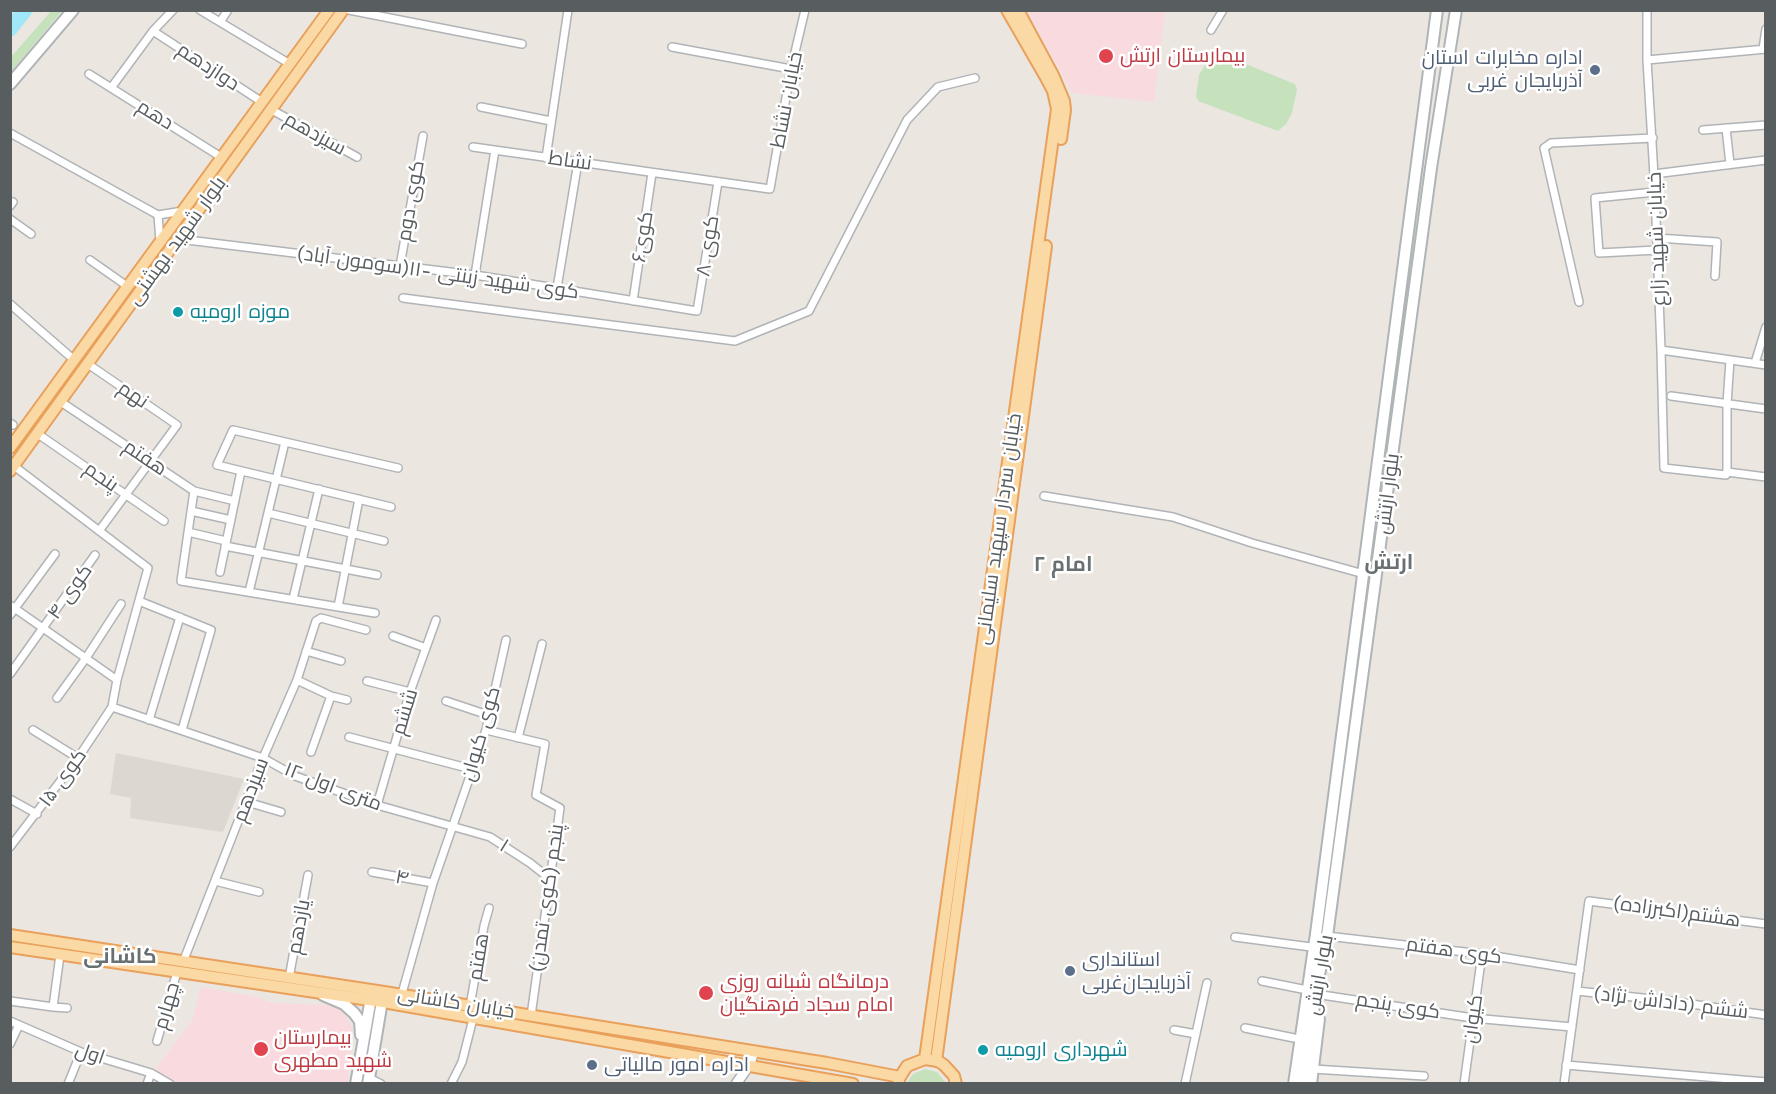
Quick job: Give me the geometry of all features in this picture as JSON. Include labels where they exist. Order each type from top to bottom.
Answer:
[{"type":"main road","points":[[10,84],[73,10]]},
{"type":"main road","name":"بلوار شهید بهشتی","points":[[12,469],[272,110],[326,24],[329,10]]},
{"type":"main road","name":"بلوار شهید بهشتی","points":[[10,448],[290,64],[326,24],[343,10]]},
{"type":"main road","name":"خیابان سردار سپهبد سلیمانی","points":[[930,1060],[1057,109],[1049,84],[1007,10]]},
{"type":"main road","name":"خیابان سردار سپهبد سلیمانی","points":[[930,1060],[1065,110],[1064,101],[1053,75],[1018,10]]},
{"type":"main road","name":"بلوار ارتش","points":[[1304,1083],[1364,574],[1437,10]]},
{"type":"main road","name":"بلوار ارتش","points":[[1294,1083],[1322,935],[1377,576],[1431,168],[1456,10]]},
{"type":"main road","points":[[1428,86],[1444,89]]},
{"type":"main road","points":[[1416,166],[1431,168]]},
{"type":"main road","points":[[1364,574],[1377,576]]},
{"type":"main road","name":"خیابان کاشانی","points":[[10,935],[289,978],[401,1000],[531,1016],[754,1051],[899,1080]]},
{"type":"main road","points":[[1286,1083],[1311,947],[1322,935]]},
{"type":"main road","points":[[1311,1083],[1322,995],[1322,935]]},
{"type":"main road","name":"خیابان کاشانی","points":[[10,947],[317,992],[371,995]]},
{"type":"main road","points":[[317,992],[344,1004],[354,1013],[360,1022],[362,1047]]},
{"type":"main road","points":[[356,1083],[371,995]]},
{"type":"main road","points":[[369,1081],[383,997]]},
{"type":"main road","points":[[473,1010],[853,1083]]},
{"type":"main road","points":[[899,1080],[907,1066],[930,1060],[950,1070],[956,1083]]},
{"type":"street","points":[[111,88],[153,31],[172,10]]},
{"type":"street","points":[[200,10],[290,64]]},
{"type":"street","points":[[220,22],[228,10]]},
{"type":"street","points":[[348,10],[522,44]]},
{"type":"street","points":[[546,158],[568,10]]},
{"type":"street","name":"خیابان نشاط","points":[[770,189],[791,69],[806,10]]},
{"type":"street","points":[[1211,30],[1222,10]]},
{"type":"street","name":"خیابان شهید زارع","points":[[1647,10],[1647,60],[1653,138],[1664,468],[1726,475],[1727,471]]},
{"type":"street","points":[[1647,60],[1764,49],[1766,29]]},
{"type":"street","name":"دوازدهم","points":[[153,31],[262,102]]},
{"type":"street","points":[[672,47],[791,69]]},
{"type":"street","name":"دهم","points":[[89,74],[221,157]]},
{"type":"street","points":[[403,298],[735,341],[809,311],[907,120],[938,87],[975,78]]},
{"type":"street","points":[[481,107],[551,121]]},
{"type":"street","name":"سیزدهم","points":[[272,110],[357,157]]},
{"type":"street","points":[[1703,130],[1766,125]]},
{"type":"street","points":[[1726,128],[1730,164]]},
{"type":"street","points":[[10,133],[158,215],[183,211]]},
{"type":"street","name":"کوی دوم","points":[[400,266],[423,136]]},
{"type":"street","points":[[1579,302],[1544,148],[1551,143],[1653,138]]},
{"type":"street","name":"نشاط","points":[[473,147],[770,189]]},
{"type":"street","points":[[475,275],[495,150]]},
{"type":"street","points":[[1654,174],[1766,160]]},
{"type":"street","points":[[557,288],[578,162]]},
{"type":"street","name":"کوی۶","points":[[633,301],[652,173]]},
{"type":"street","name":"کوی ۸","points":[[697,311],[718,182]]},
{"type":"street","points":[[1655,192],[1595,198],[1599,253],[1657,250]]},
{"type":"street","points":[[158,215],[160,242]]},
{"type":"street","points":[[10,219],[31,234]]},
{"type":"street","points":[[1657,238],[1717,242],[1715,276]]},
{"type":"street","name":"کوی شهید زینتی -۱۱(سومون آباد)","points":[[179,239],[475,275],[697,311]]},
{"type":"street","points":[[90,260],[127,286]]},
{"type":"street","points":[[10,304],[73,359]]},
{"type":"street","points":[[1755,363],[1766,327]]},
{"type":"street","points":[[1661,350],[1766,365]]},
{"type":"street","points":[[1730,360],[1727,404],[1727,471],[1766,477]]},
{"type":"street","name":"نهم","points":[[88,364],[177,425],[150,462]]},
{"type":"street","points":[[1671,396],[1766,409]]},
{"type":"street","name":"هفتم","points":[[61,402],[194,491],[235,501]]},
{"type":"street","points":[[391,507],[217,465],[232,430],[398,468]]},
{"type":"street","name":"پنجم","points":[[38,434],[164,521]]},
{"type":"street","points":[[249,592],[285,442]]},
{"type":"street","points":[[99,531],[150,462]]},
{"type":"street","points":[[12,469],[148,568],[117,680],[112,707]]},
{"type":"street","points":[[220,572],[241,471]]},
{"type":"street","points":[[293,600],[319,489]]},
{"type":"street","points":[[194,491],[181,581],[375,613]]},
{"type":"street","points":[[1044,496],[1173,517],[1252,543],[1364,574]]},
{"type":"street","points":[[338,607],[359,499]]},
{"type":"street","points":[[191,511],[231,520]]},
{"type":"street","points":[[268,513],[384,541]]},
{"type":"street","points":[[188,532],[259,552],[377,575]]},
{"type":"street","points":[[55,554],[12,609],[117,680]]},
{"type":"street","name":"کوی ۴","points":[[10,674],[95,555]]},
{"type":"street","points":[[139,601],[211,630],[182,730]]},
{"type":"street","points":[[57,698],[121,604]]},
{"type":"street","points":[[149,720],[180,617]]},
{"type":"street","name":"سیزدهم","points":[[183,962],[297,680],[318,618],[366,630]]},
{"type":"street","name":"ششم","points":[[377,806],[410,692],[436,620]]},
{"type":"street","points":[[393,636],[426,648]]},
{"type":"street","name":"کوی کیوان","points":[[401,1000],[433,883],[486,730],[506,640]]},
{"type":"street","points":[[486,730],[518,738],[542,644]]},
{"type":"street","points":[[306,651],[341,661]]},
{"type":"street","points":[[297,680],[331,696],[347,700]]},
{"type":"street","points":[[366,681],[410,692]]},
{"type":"street","points":[[311,752],[331,696]]},
{"type":"street","points":[[446,701],[488,715]]},
{"type":"street","name":"۱۲ متری اول","points":[[112,707],[264,758],[295,776],[377,806],[453,827]]},
{"type":"street","name":"کوی ۱۵","points":[[10,847],[78,758],[112,707]]},
{"type":"street","points":[[33,730],[78,758]]},
{"type":"street","points":[[350,737],[471,769]]},
{"type":"street","name":"پنجم (کوی تمدن)","points":[[518,738],[545,744],[536,795],[560,808],[531,1016]]},
{"type":"street","points":[[10,799],[37,814]]},
{"type":"street","points":[[247,802],[281,812]]},
{"type":"street","name":"۱","points":[[453,827],[490,837],[549,878]]},
{"type":"street","name":"۴","points":[[372,872],[433,883]]},
{"type":"street","name":"یازدهم","points":[[289,978],[308,875]]},
{"type":"street","points":[[215,881],[259,892]]},
{"type":"street","name":"هشتم(اکبرزاده)","points":[[1580,970],[1589,901],[1766,924]]},
{"type":"street","name":"هفتم","points":[[451,1083],[462,1062],[473,1010],[484,926],[489,908]]},
{"type":"street","name":"کوی هفتم","points":[[1322,935],[1482,954],[1580,970]]},
{"type":"street","points":[[1235,937],[1311,947]]},
{"type":"street","name":"کیوان","points":[[1464,1083],[1482,954]]},
{"type":"street","points":[[52,1007],[60,955]]},
{"type":"street","points":[[1564,1083],[1580,970]]},
{"type":"street","name":"چهارم","points":[[157,1041],[177,972]]},
{"type":"street","points":[[1262,981],[1302,988]]},
{"type":"street","points":[[1185,1083],[1207,983]]},
{"type":"street","name":"ششم (داداش نژاد)","points":[[1577,991],[1671,1001],[1766,1015]]},
{"type":"street","name":"کوی پنجم","points":[[1322,995],[1473,1017],[1572,1028]]},
{"type":"street","points":[[10,1001],[67,1008]]},
{"type":"street","name":"اول","points":[[10,1021],[81,1052],[151,1073],[170,1083]]},
{"type":"street","points":[[10,1044],[19,1025]]},
{"type":"street","points":[[1245,1028],[1294,1038]]},
{"type":"street","points":[[1174,1030],[1196,1034]]},
{"type":"street","points":[[736,1083],[750,1064],[754,1051]]},
{"type":"street","points":[[68,1083],[81,1052]]},
{"type":"street","points":[[1566,1065],[1766,1082]]},
{"type":"street","points":[[1313,1069],[1424,1076]]},
{"type":"street","points":[[147,1083],[151,1073]]},
{"type":"street","points":[[369,1081],[381,1083]]},
{"type":"shaded area","name":"بیمارستان ارتش","points":[[1027,11],[1165,11],[1154,102],[1072,93]]},
{"type":"shaded area","points":[[116,753],[244,779],[223,832],[130,818],[131,798],[110,794]]},
{"type":"shaded area","name":"بیمارستان شهید مطهری","points":[[201,987],[257,997],[271,1003],[333,1005],[342,1009],[353,1029],[347,1083],[175,1083],[155,1070],[193,1019]]},
{"type":"green space","points":[[52,10],[62,11],[11,72],[11,57]]},
{"type":"green space","points":[[1216,52],[1295,84],[1297,90],[1292,113],[1286,124],[1278,131],[1198,101],[1196,96],[1199,75],[1211,55]]},
{"type":"green space","points":[[925,1069],[937,1072],[946,1083],[907,1083],[913,1074]]},
{"type":"waterway","points":[[10,29],[25,10]]},
{"type":"place","name":"بیمارستان ارتش","points":[[1106,56]]},
{"type":"place","name":"اداره مخابرات استان آذربایجان غربی","points":[[1595,70]]},
{"type":"place","name":"موزه ارومیه","points":[[178,312]]},
{"type":"place","name":"استانداری آذربایجان‌غربی","points":[[1070,971]]},
{"type":"place","name":"درمانگاه شبانه روزی امام سجاد فرهنگیان","points":[[706,993]]},
{"type":"place","name":"بیمارستان شهید مطهری","points":[[261,1049]]},
{"type":"place","name":"شهرداری ارومیه","points":[[983,1050]]},
{"type":"place","name":"اداره امور مالیاتی","points":[[592,1065]]},
{"type":"district","name":"ارتش","points":[[1389,563]]},
{"type":"district","name":"امام ۲","points":[[1063,565]]},
{"type":"district","name":"کاشانی","points":[[120,957]]}]
